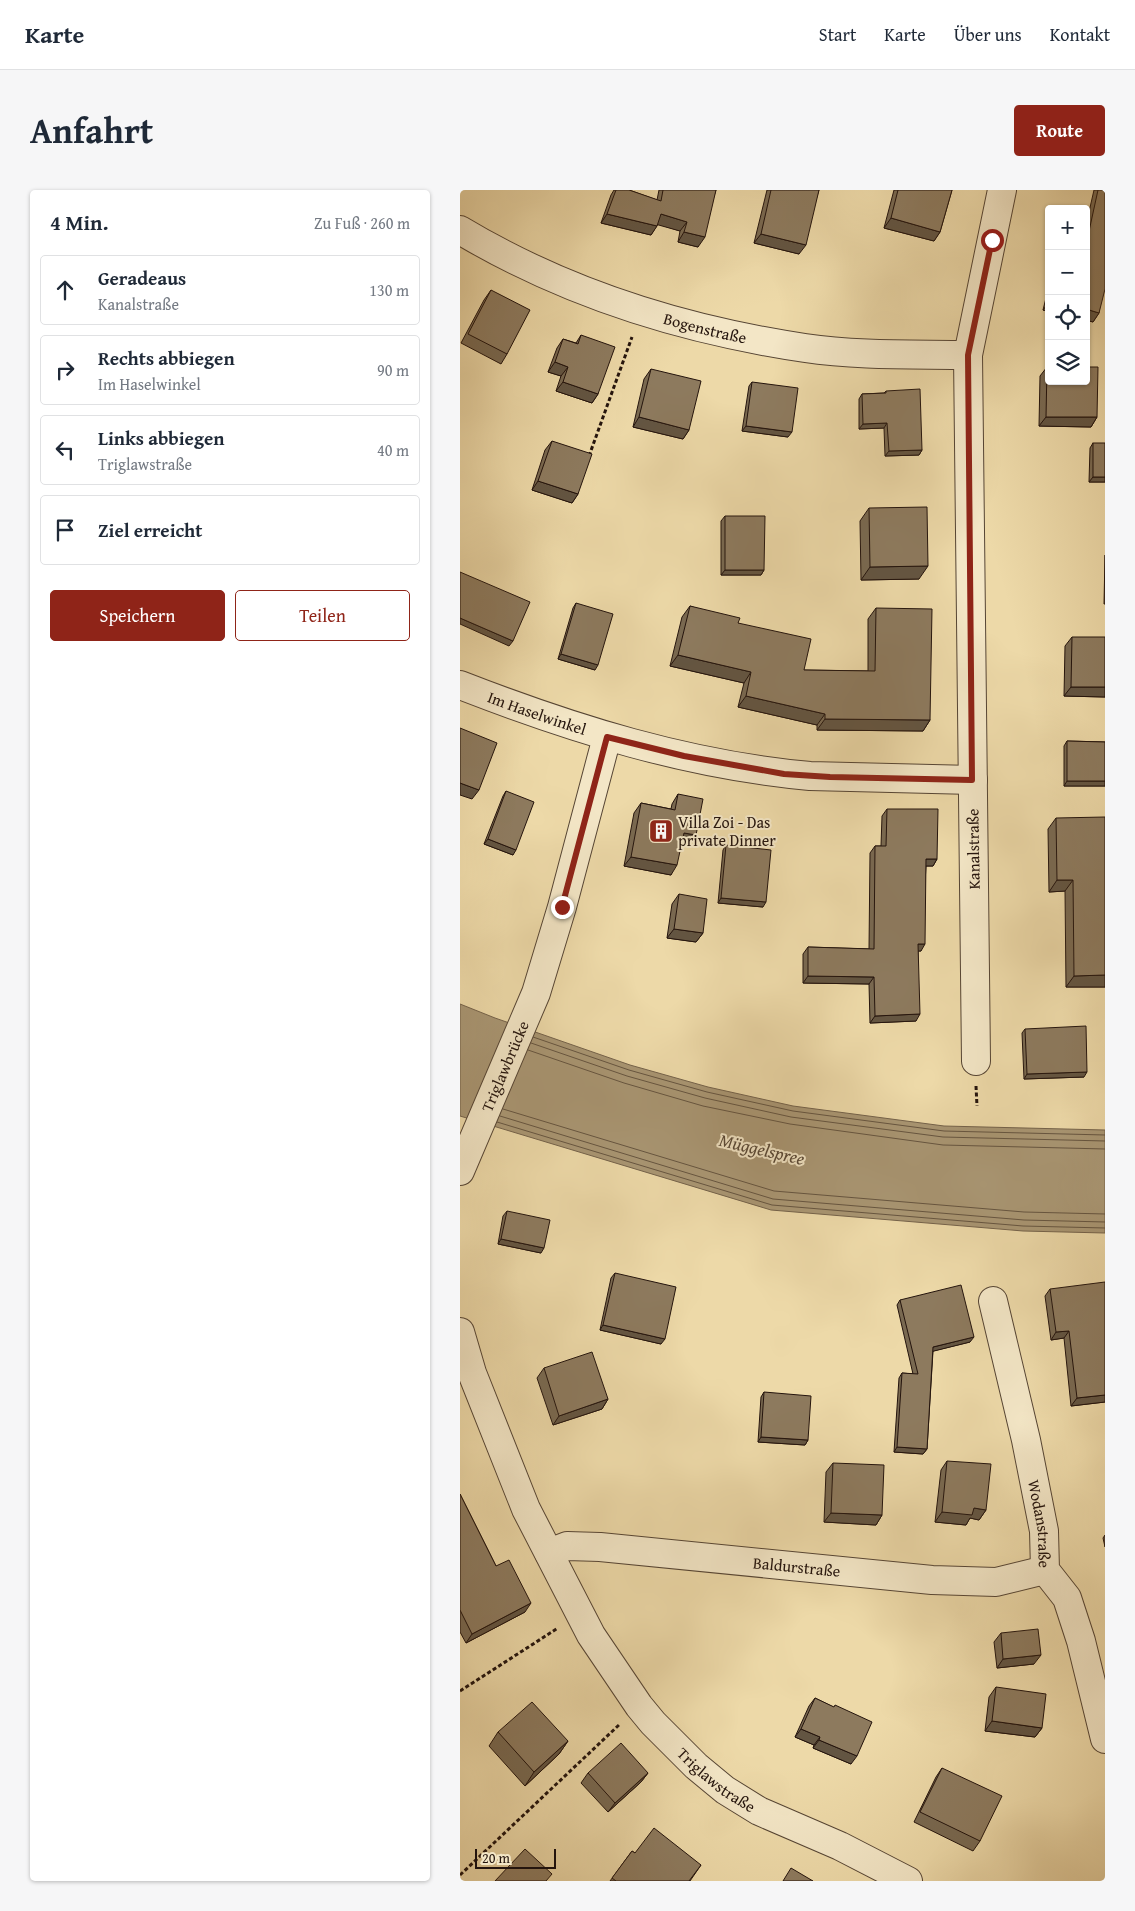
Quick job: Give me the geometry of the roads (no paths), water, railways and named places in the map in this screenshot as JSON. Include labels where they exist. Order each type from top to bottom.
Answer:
[{"type":"street","name":"Kanalstraße","points":[[976,1061],[968,355],[1002,190]]},
{"type":"street","name":"Bogenstraße","points":[[460,230],[551,278],[592,295],[672,320],[806,348],[875,353],[968,355]]},
{"type":"street","name":"Im Haselwinkel","points":[[460,685],[552,720],[607,737],[684,756],[784,774],[830,777],[972,780]]},
{"type":"street","name":"Triglawbrücke","points":[[461,1169],[536,994],[562,907],[607,737]]},
{"type":"street","name":"Wodanstraße","points":[[992,1301],[1026,1440],[1044,1531],[1045,1570],[1067,1598],[1081,1641],[1105,1739]]},
{"type":"street","name":"Triglawstraße","points":[[460,1332],[472,1373],[526,1509],[591,1635],[639,1706],[653,1723],[696,1766],[725,1790],[759,1811],[846,1849],[908,1881]]},
{"type":"street","name":"Baldurstraße","points":[[549,1553],[567,1546],[600,1547],[932,1580],[996,1582],[1045,1570]]},
{"type":"water","name":"Müggelspree","points":[[460,1004],[630,1065],[708,1087],[793,1106],[944,1126],[1105,1130],[1105,1233],[1023,1231],[771,1210],[460,1116]]},
{"type":"place","name":"Villa Zoi - Das private Dinner","points":[[661,831]]}]
